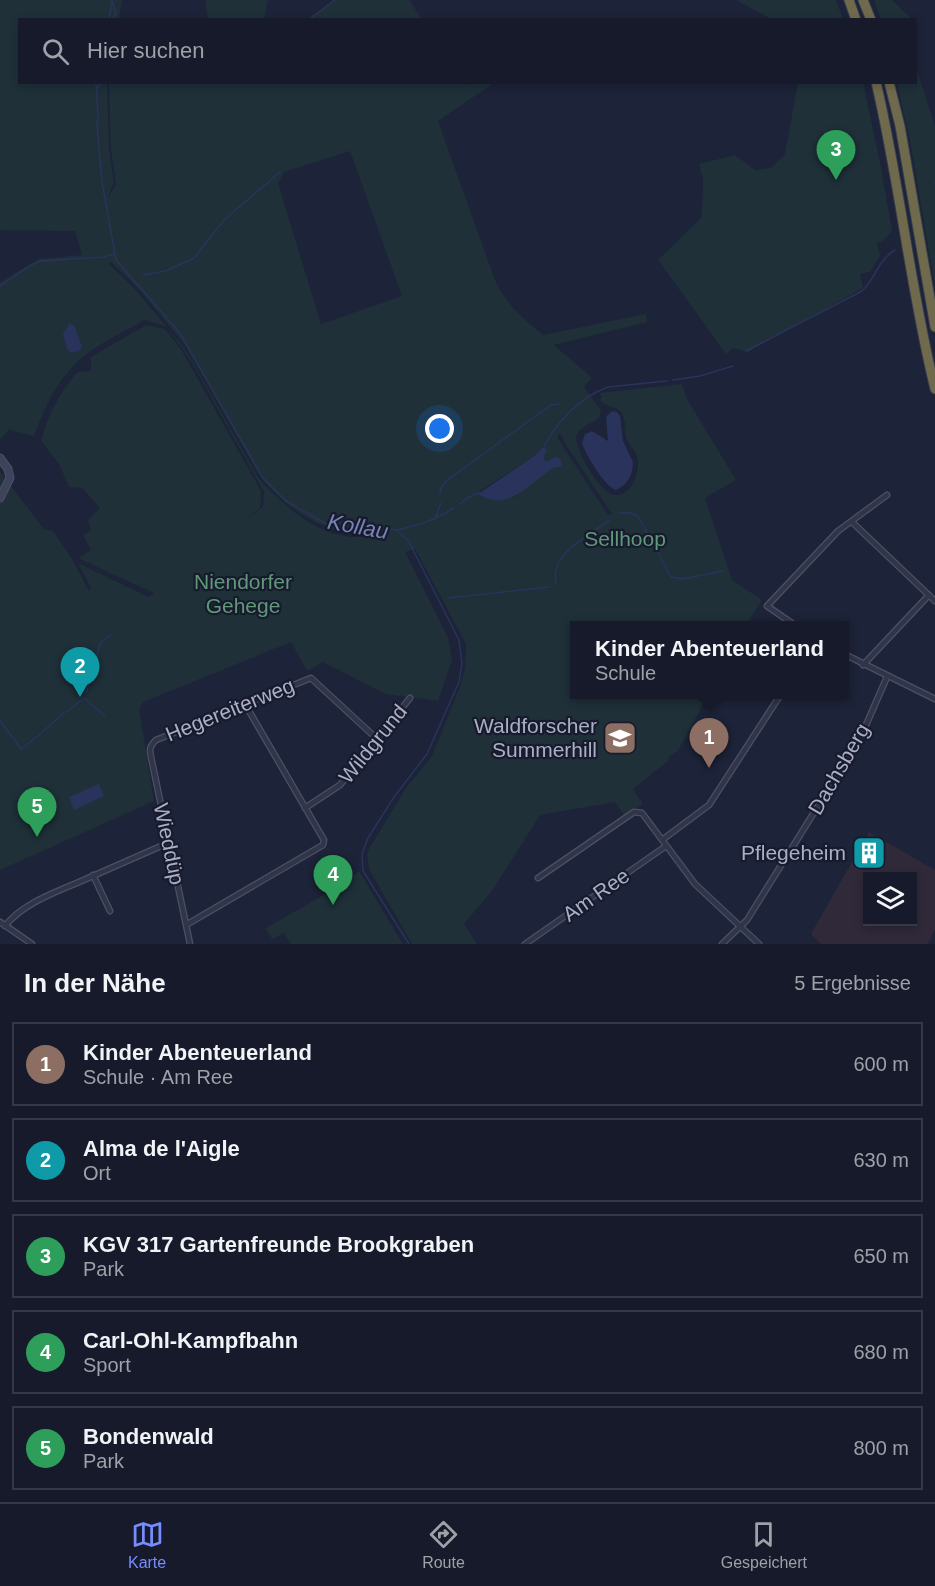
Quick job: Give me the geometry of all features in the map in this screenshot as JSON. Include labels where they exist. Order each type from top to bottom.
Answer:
[{"type":"highway","points":[[863,0],[870,18]]},
{"type":"highway","points":[[849,1],[855,18]]},
{"type":"highway","points":[[876,84],[887,130],[921,327],[935,389]]},
{"type":"highway","points":[[889,84],[902,138],[935,327]]},
{"type":"street","points":[[0,458],[8,469],[10,478],[0,498]]},
{"type":"street","points":[[789,621],[767,606],[838,531],[887,495]]},
{"type":"street","points":[[852,522],[935,601]]},
{"type":"street","points":[[863,665],[929,595]]},
{"type":"street","points":[[849,657],[935,699]]},
{"type":"street","name":"Dachsberg","points":[[722,944],[741,927],[854,748],[887,677]]},
{"type":"street","name":"Hegereiterweg","points":[[151,745],[156,740],[311,678],[376,738]]},
{"type":"street","name":"Wildgrund","points":[[305,808],[340,785],[410,698]]},
{"type":"street","points":[[662,840],[708,806],[778,699]]},
{"type":"street","points":[[186,926],[321,848],[324,840],[245,704]]},
{"type":"street","name":"Wieddüp","points":[[151,745],[149,749],[190,944]]},
{"type":"street","points":[[538,878],[634,812],[642,813],[694,884],[759,944]]},
{"type":"street","points":[[32,944],[2,924],[40,900],[168,843]]},
{"type":"street","name":"Am Ree","points":[[525,944],[666,846]]},
{"type":"street","points":[[93,875],[110,911]]},
{"type":"shaded area","points":[[869,832],[935,870],[935,929],[928,944],[821,944],[811,934]]},
{"type":"green space","points":[[0,0],[122,0],[119,18],[18,18],[18,84],[107,84],[109,149],[114,182],[108,197],[116,185],[111,149],[109,84],[493,84],[438,121],[495,280],[505,297],[543,335],[646,314],[647,322],[554,345],[592,378],[584,387],[601,410],[599,418],[583,427],[577,435],[583,459],[595,479],[608,493],[620,495],[626,492],[636,476],[637,457],[626,437],[622,414],[618,409],[603,403],[599,393],[682,384],[687,399],[736,480],[705,498],[732,580],[762,600],[749,621],[570,621],[570,699],[706,699],[678,751],[668,757],[669,760],[633,789],[643,804],[624,815],[615,802],[540,815],[494,888],[464,924],[477,944],[412,944],[369,869],[367,855],[369,849],[406,788],[432,756],[462,681],[465,667],[466,644],[415,549],[405,552],[448,638],[452,660],[438,701],[386,694],[323,662],[307,671],[291,642],[143,702],[139,709],[154,801],[0,870],[0,472],[44,529],[53,531],[72,559],[89,591],[91,588],[78,563],[148,597],[154,593],[78,558],[91,550],[83,535],[91,530],[88,520],[100,508],[82,488],[69,487],[59,464],[41,441],[55,405],[77,372],[91,371],[91,357],[146,325],[165,329],[182,351],[261,491],[260,508],[240,523],[263,507],[264,492],[191,361],[166,326],[144,320],[99,346],[76,363],[62,379],[51,397],[34,436],[10,430],[12,426],[0,440],[0,282],[39,259],[82,255],[75,231],[0,230]],"holes":[[[350,151],[402,296],[321,324],[278,183],[284,172]],[[111,262],[138,288],[185,345],[265,482],[284,501],[318,523],[346,532],[378,532],[372,536],[361,537],[331,533],[304,519],[269,490],[259,479],[192,360],[134,288],[109,264]],[[560,433],[566,445],[612,514],[608,515],[557,437]],[[542,448],[545,461],[556,467],[547,471],[513,498],[480,491],[534,456]]]},
{"type":"green space","points":[[205,0],[268,0],[264,18],[208,18]]},
{"type":"green space","points":[[333,0],[409,0],[421,18],[309,18]]},
{"type":"green space","points":[[736,0],[836,0],[843,18],[769,18]]},
{"type":"green space","points":[[874,0],[892,0],[911,18],[881,18]]},
{"type":"green space","points":[[917,70],[935,126],[935,286],[910,140],[897,84],[917,84]]},
{"type":"green space","points":[[798,84],[863,84],[892,231],[882,242],[877,242],[880,256],[870,272],[860,274],[863,288],[748,352],[733,348],[726,354],[658,260],[702,217],[703,178],[699,164],[735,155],[755,170],[771,168],[785,154]]},
{"type":"green space","points":[[359,871],[403,944],[291,944],[284,933],[272,939],[266,928],[346,882]]},
{"type":"water","points":[[70,323],[75,327],[82,347],[79,351],[71,353],[67,349],[63,334]]},
{"type":"water","points":[[612,411],[617,412],[620,416],[623,441],[633,462],[629,479],[616,490],[596,470],[582,443],[585,434],[592,431],[608,441],[606,417]]},
{"type":"water","points":[[542,448],[547,451],[544,456],[545,461],[555,457],[560,459],[561,467],[550,470],[511,498],[487,499],[478,494],[534,456]]},
{"type":"water","points":[[99,784],[104,796],[74,810],[69,797]]},
{"type":"waterway","name":"Kollau","points":[[109,18],[112,0]]},
{"type":"waterway","points":[[311,18],[335,0]]},
{"type":"waterway","points":[[112,1],[116,14],[113,18]]},
{"type":"waterway","name":"Kollau","points":[[96,84],[102,182],[116,260],[180,333],[263,478],[286,501],[328,525],[361,530],[396,530],[408,540],[459,640],[462,663],[459,682],[427,754],[394,797],[368,838],[362,854],[363,871],[409,944]]},
{"type":"waterway","name":"Kollau","points":[[96,90],[100,84]]},
{"type":"waterway","points":[[143,275],[166,271],[194,258],[225,219],[280,172]]},
{"type":"waterway","points":[[746,351],[862,291],[884,259],[895,250]]},
{"type":"waterway","points":[[0,286],[40,261],[104,257],[114,254]]},
{"type":"waterway","points":[[673,380],[700,376],[733,366]]},
{"type":"waterway","points":[[543,449],[561,421],[578,404],[598,391],[608,387],[667,381]]},
{"type":"waterway","points":[[440,493],[446,481],[551,405],[559,404]]},
{"type":"waterway","points":[[460,504],[479,493]]},
{"type":"waterway","points":[[435,519],[441,503]]},
{"type":"waterway","points":[[397,530],[427,522],[454,508]]},
{"type":"waterway","points":[[619,513],[638,516],[671,577],[682,579],[723,571]]},
{"type":"waterway","points":[[556,584],[555,573],[564,555],[572,546],[610,520]]},
{"type":"waterway","points":[[448,598],[549,587]]},
{"type":"waterway","points":[[86,693],[101,642],[111,635]]},
{"type":"waterway","points":[[68,711],[84,698],[105,716]]},
{"type":"waterway","points":[[39,735],[65,712]]},
{"type":"waterway","points":[[0,721],[13,738]]},
{"type":"waterway","points":[[14,739],[21,749],[38,736]]},
{"type":"place","name":"KGV 317 Gartenfreunde Brookgraben","points":[[836,180]]},
{"type":"place","name":"Alma de l'Aigle","points":[[80,697]]},
{"type":"place","name":"Waldforscher Summerhill","points":[[620,738]]},
{"type":"place","name":"Kinder Abenteuerland","points":[[709,768]]},
{"type":"place","name":"Bondenwald","points":[[37,837]]},
{"type":"place","name":"Pflegeheim","points":[[869,853]]},
{"type":"place","name":"Carl-Ohl-Kampfbahn","points":[[333,905]]},
{"type":"park label","name":"Sellhoop","points":[[625,539]]},
{"type":"park label","name":"Niendorfer Gehege","points":[[243,594]]}]
